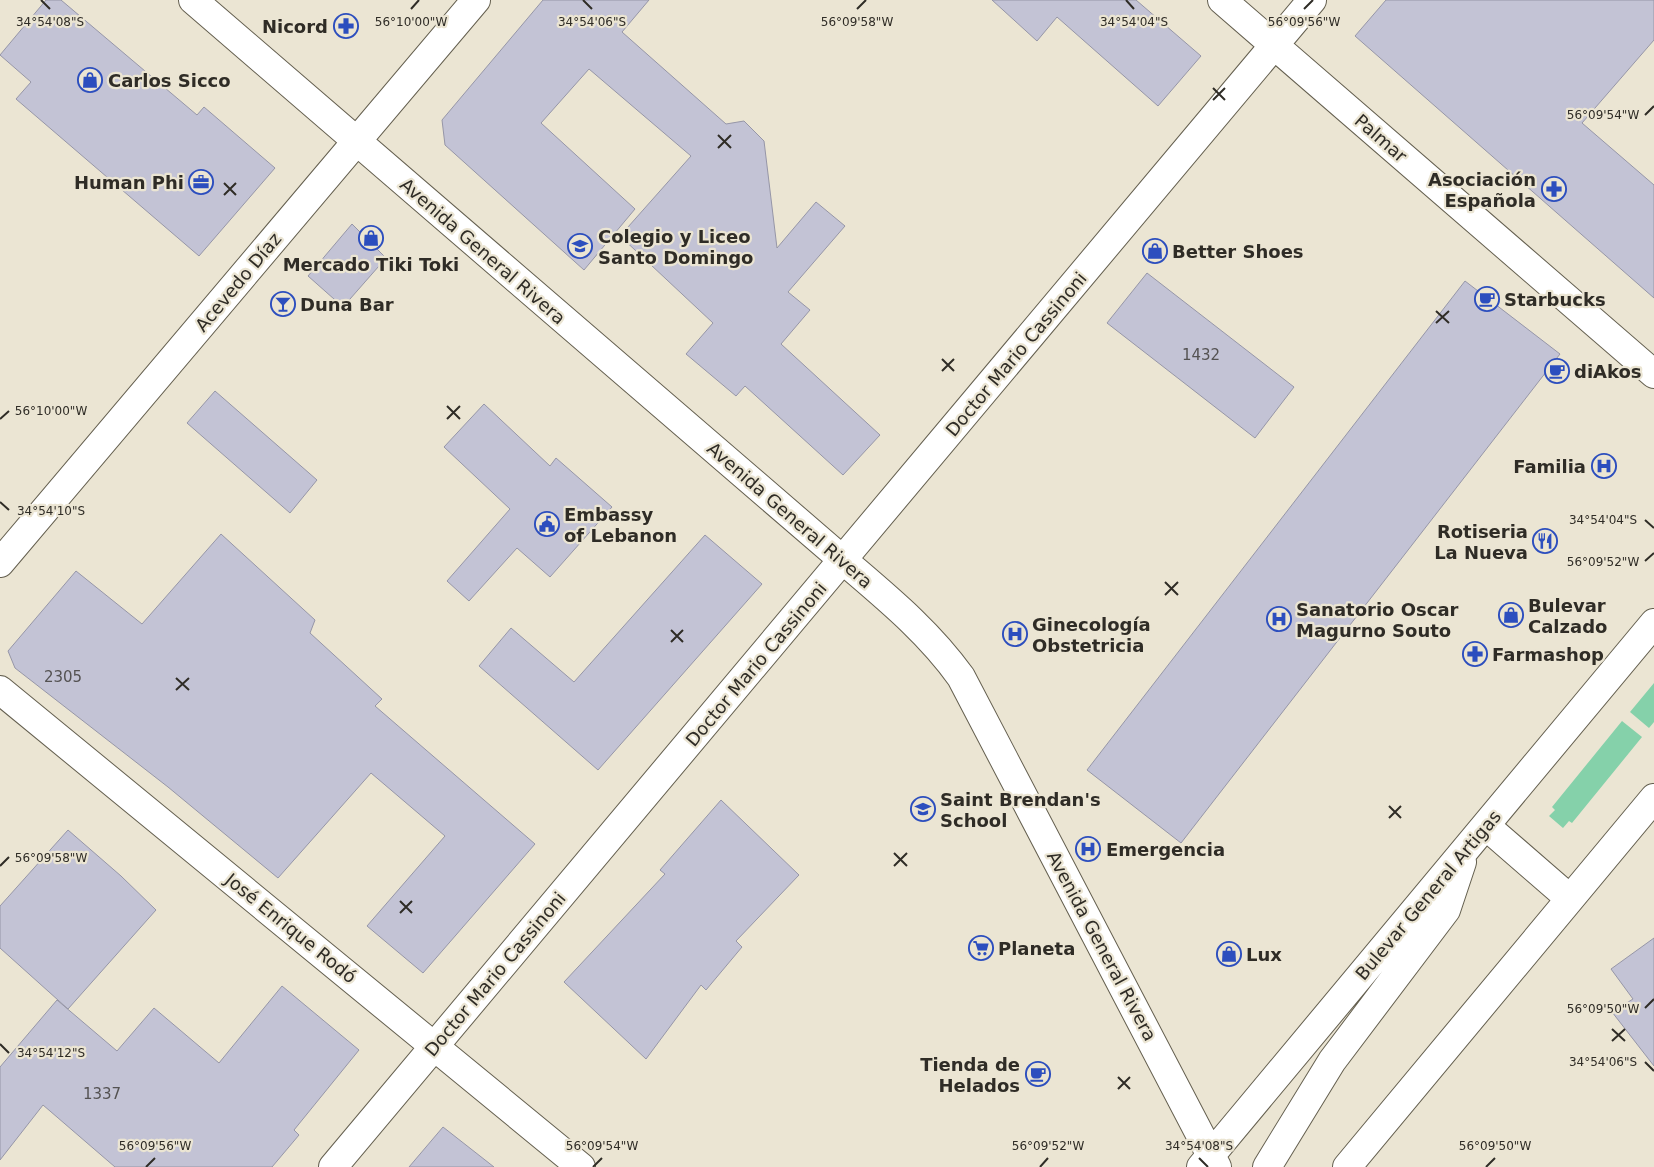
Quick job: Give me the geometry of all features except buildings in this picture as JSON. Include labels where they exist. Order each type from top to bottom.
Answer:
[{"type":"street","name":"Avenida General Rivera","points":[[193,0],[923,630],[961,677],[1209,1164]]},
{"type":"street","name":"Acevedo Díaz","points":[[0,563],[476,0]]},
{"type":"street","name":"Palmar","points":[[1222,0],[1654,374]]},
{"type":"street","name":"Doctor Mario Cassinoni","points":[[333,1167],[844,561],[1312,0]]},
{"type":"street","name":"Bulevar General Artigas","points":[[1209,1164],[1466,849],[1654,623]]},
{"type":"street","name":"José Enrique Rodó","points":[[0,690],[436,1046],[581,1167]]},
{"type":"street","points":[[1347,1167],[1654,798]]},
{"type":"street","points":[[1486,826],[1569,898]]},
{"type":"street","points":[[1267,1167],[1332,1061],[1446,910],[1466,849]]},
{"type":"green space","points":[[1654,683],[1654,722],[1649,728],[1630,712]]},
{"type":"green space","points":[[1622,721],[1642,737],[1572,823],[1569,821],[1563,828],[1549,816],[1555,810],[1552,807]]},
{"type":"place","name":"Nicord","points":[[346,26]]},
{"type":"place","name":"Carlos Sicco","points":[[90,80]]},
{"type":"place","name":"Human Phi","points":[[201,182]]},
{"type":"place","name":"Asociación Española","points":[[1554,189]]},
{"type":"place","name":"Mercado Tiki Toki","points":[[371,238]]},
{"type":"place","name":"Colegio y Liceo Santo Domingo","points":[[580,246]]},
{"type":"place","name":"Better Shoes","points":[[1155,251]]},
{"type":"place","name":"Starbucks","points":[[1487,299]]},
{"type":"place","name":"Duna Bar","points":[[283,304]]},
{"type":"place","name":"diAkos","points":[[1557,371]]},
{"type":"place","name":"Familia","points":[[1604,466]]},
{"type":"place","name":"Embassy of Lebanon","points":[[547,524]]},
{"type":"place","name":"Rotiseria La Nueva","points":[[1545,541]]},
{"type":"place","name":"Bulevar Calzado","points":[[1511,615]]},
{"type":"place","name":"Sanatorio Oscar Magurno Souto","points":[[1279,619]]},
{"type":"place","name":"Ginecología Obstetricia","points":[[1015,634]]},
{"type":"place","name":"Farmashop","points":[[1475,654]]},
{"type":"place","name":"Saint Brendan's School","points":[[923,809]]},
{"type":"place","name":"Emergencia","points":[[1088,849]]},
{"type":"place","name":"Planeta","points":[[981,948]]},
{"type":"place","name":"Lux","points":[[1229,954]]},
{"type":"place","name":"Tienda de Helados","points":[[1038,1074]]}]
